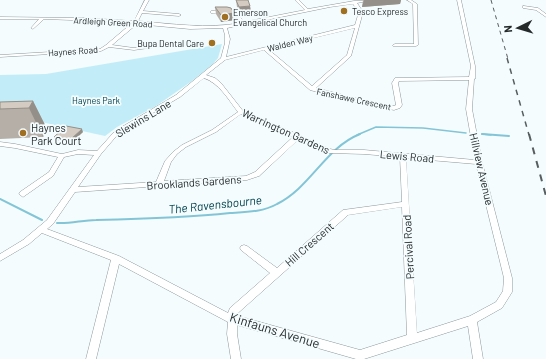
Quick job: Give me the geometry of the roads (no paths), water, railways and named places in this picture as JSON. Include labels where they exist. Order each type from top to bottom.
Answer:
[{"type":"street","points":[[136,22],[147,0]]},
{"type":"street","points":[[297,0],[307,10]]},
{"type":"street","name":"Ardleigh Green Road","points":[[0,18],[43,18],[136,22],[190,28],[225,27],[307,10],[371,0]]},
{"type":"street","points":[[395,45],[416,45],[415,4],[409,0]]},
{"type":"street","name":"Hillview Avenue","points":[[459,0],[473,66],[469,108],[479,162],[508,278],[507,292],[499,305],[472,320]]},
{"type":"street","points":[[312,89],[348,56],[360,12],[354,2]]},
{"type":"street","points":[[524,7],[537,9],[546,15]]},
{"type":"street","points":[[212,12],[231,11],[236,13],[243,23]]},
{"type":"street","points":[[141,12],[179,15]]},
{"type":"street","points":[[33,28],[43,18]]},
{"type":"street","name":"Haynes Road","points":[[0,56],[101,50],[108,46],[136,22]]},
{"type":"street","name":"Walden Way","points":[[223,58],[357,26]]},
{"type":"street","points":[[223,58],[228,42],[228,32],[225,27]]},
{"type":"street","points":[[108,46],[134,49],[161,45]]},
{"type":"street","name":"Fanshawe Crescent","points":[[265,49],[312,89],[394,108],[398,107],[399,105],[395,83],[397,79],[473,78]]},
{"type":"street","name":"Slewins Lane","points":[[0,258],[42,230],[50,222],[99,153],[117,132],[178,96],[204,76],[223,58]]},
{"type":"street","name":"Warrington Gardens","points":[[204,76],[213,79],[219,84],[241,112],[332,152]]},
{"type":"street","points":[[159,184],[168,161],[175,153],[184,146],[214,131],[241,112]]},
{"type":"street","name":"Brooklands Gardens","points":[[74,190],[252,177],[298,136]]},
{"type":"street","points":[[0,144],[62,156],[78,152],[99,153]]},
{"type":"street","name":"Lewis Road","points":[[332,152],[364,152],[479,162]]},
{"type":"street","points":[[23,194],[51,174],[62,156]]},
{"type":"street","name":"Percival Road","points":[[404,156],[412,339]]},
{"type":"street","name":"Hill Crescent","points":[[231,319],[233,311],[346,212],[406,204]]},
{"type":"street","name":"Kinfauns Avenue","points":[[42,230],[116,258],[231,319],[360,355],[472,320]]},
{"type":"street","points":[[244,248],[276,272]]},
{"type":"street","points":[[91,359],[116,258]]},
{"type":"street","points":[[231,319],[236,359]]},
{"type":"street","points":[[472,320],[478,359]]},
{"type":"waterway","name":"The Ravensbourne","points":[[357,135],[376,127],[423,128],[466,133]]},
{"type":"waterway","name":"The Ravensbourne","points":[[57,223],[91,220],[196,216],[266,209],[289,197],[337,148],[360,134]]},
{"type":"waterway","name":"The Ravensbourne","points":[[491,135],[482,134],[509,136]]},
{"type":"waterway","name":"The Ravensbourne","points":[[0,199],[42,220]]},
{"type":"railway","points":[[491,0],[508,59]]},
{"type":"railway","points":[[507,58],[529,135]]},
{"type":"railway","points":[[529,134],[546,196]]},
{"type":"place","name":"Tesco Express","points":[[344,11]]},
{"type":"place","name":"Emerson Evangelical Church","points":[[225,17]]},
{"type":"place","name":"Bupa Dental Care","points":[[212,43]]},
{"type":"place","name":"Haynes Park Court","points":[[23,133]]},
{"type":"park label","name":"Haynes Park","points":[[96,100]]}]
